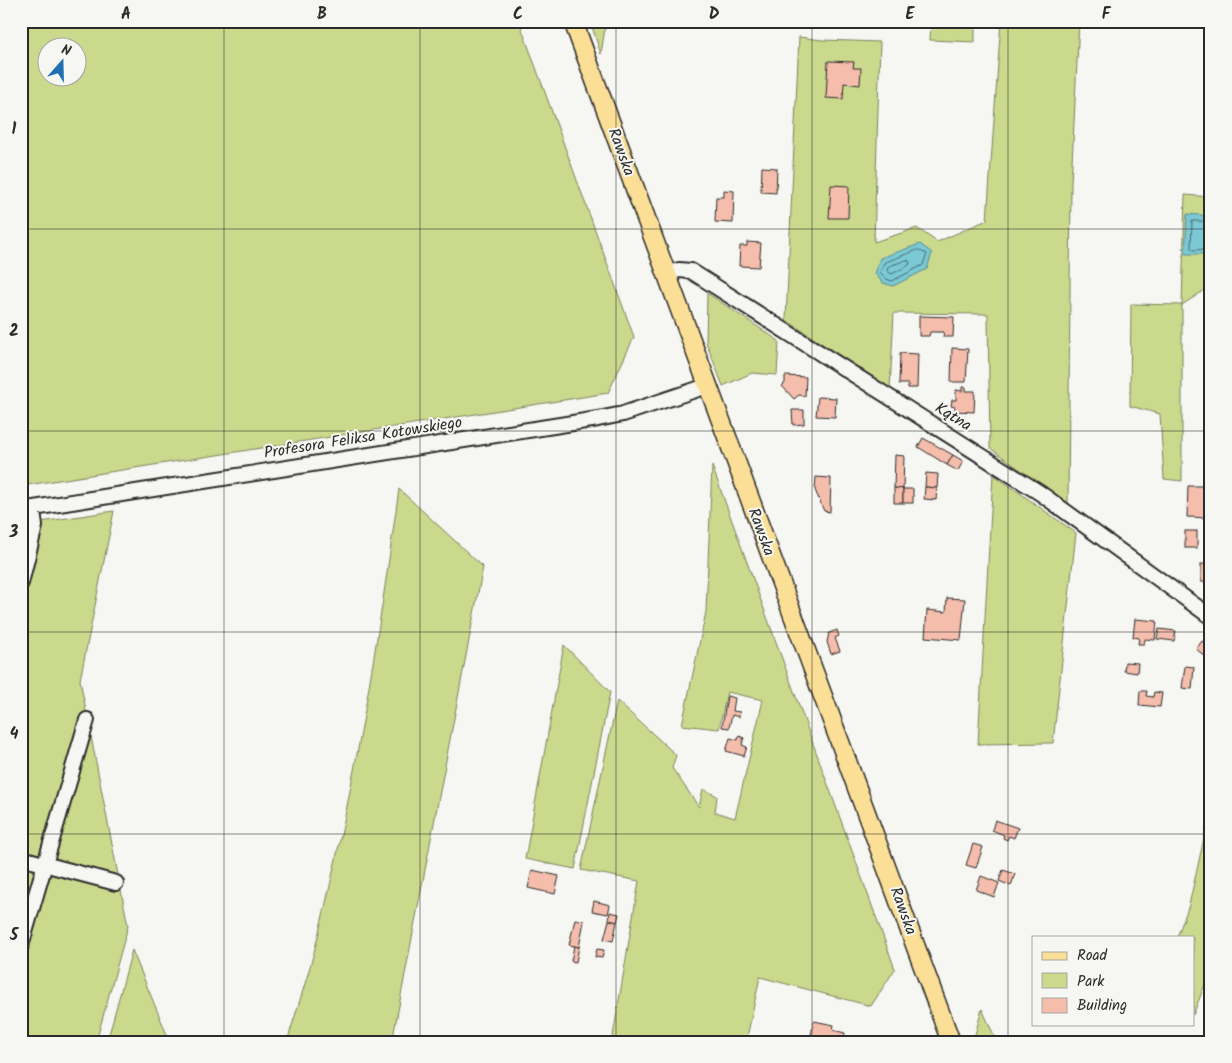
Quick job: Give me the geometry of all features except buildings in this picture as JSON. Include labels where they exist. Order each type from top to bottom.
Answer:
[{"type":"main road","name":"Rawska","points":[[573,21],[951,1042]]},
{"type":"street","name":"Kątna","points":[[666,274],[678,270],[691,271],[1040,493],[1211,617]]},
{"type":"street","name":"Profesora Feliksa Kotowskiego","points":[[21,510],[598,419],[623,414],[707,386]]},
{"type":"street","points":[[21,583],[34,531],[34,518]]},
{"type":"street","points":[[21,946],[86,720]]},
{"type":"street","points":[[21,858],[116,883]]},
{"type":"green space","points":[[21,21],[519,21],[634,337],[608,393],[21,486]]},
{"type":"green space","points":[[590,21],[606,21],[601,54]]},
{"type":"green space","points":[[931,21],[975,21],[975,42],[930,40]]},
{"type":"green space","points":[[1001,21],[1079,21],[1071,183],[1068,504],[990,448],[988,314],[894,313],[890,388],[786,320],[799,37],[822,40],[880,42],[874,242],[917,228],[937,242],[987,220]]},
{"type":"green space","points":[[1185,195],[1211,197],[1211,286],[1182,305]]},
{"type":"green space","points":[[707,293],[779,341],[777,375],[752,373],[723,386],[706,342]]},
{"type":"green space","points":[[1131,304],[1182,305],[1182,481],[1164,479],[1160,414],[1130,406]]},
{"type":"green space","points":[[712,466],[895,969],[871,1006],[760,977],[746,1042],[612,1042],[639,881],[581,870],[617,701],[676,755],[672,768],[699,807],[703,789],[717,796],[715,812],[735,818],[763,700],[727,692],[719,729],[682,725],[706,612]]},
{"type":"green space","points":[[993,474],[1076,533],[1053,743],[978,744]]},
{"type":"green space","points":[[399,489],[483,567],[392,1042],[287,1042],[314,953],[354,772],[374,659]]},
{"type":"green space","points":[[114,511],[80,680],[128,926],[96,1042],[21,1042],[21,525]]},
{"type":"green space","points":[[564,645],[610,692],[575,869],[525,859]]},
{"type":"green space","points":[[1211,807],[1211,969],[1194,1012],[1194,936],[1177,936],[1189,905]]},
{"type":"green space","points":[[132,950],[170,1042],[107,1042]]},
{"type":"green space","points":[[982,1009],[997,1042],[973,1042]]},
{"type":"water","points":[[1187,214],[1211,216],[1211,254],[1185,254]]},
{"type":"water","points":[[920,244],[932,253],[927,269],[893,286],[883,283],[875,274],[880,258]]}]
